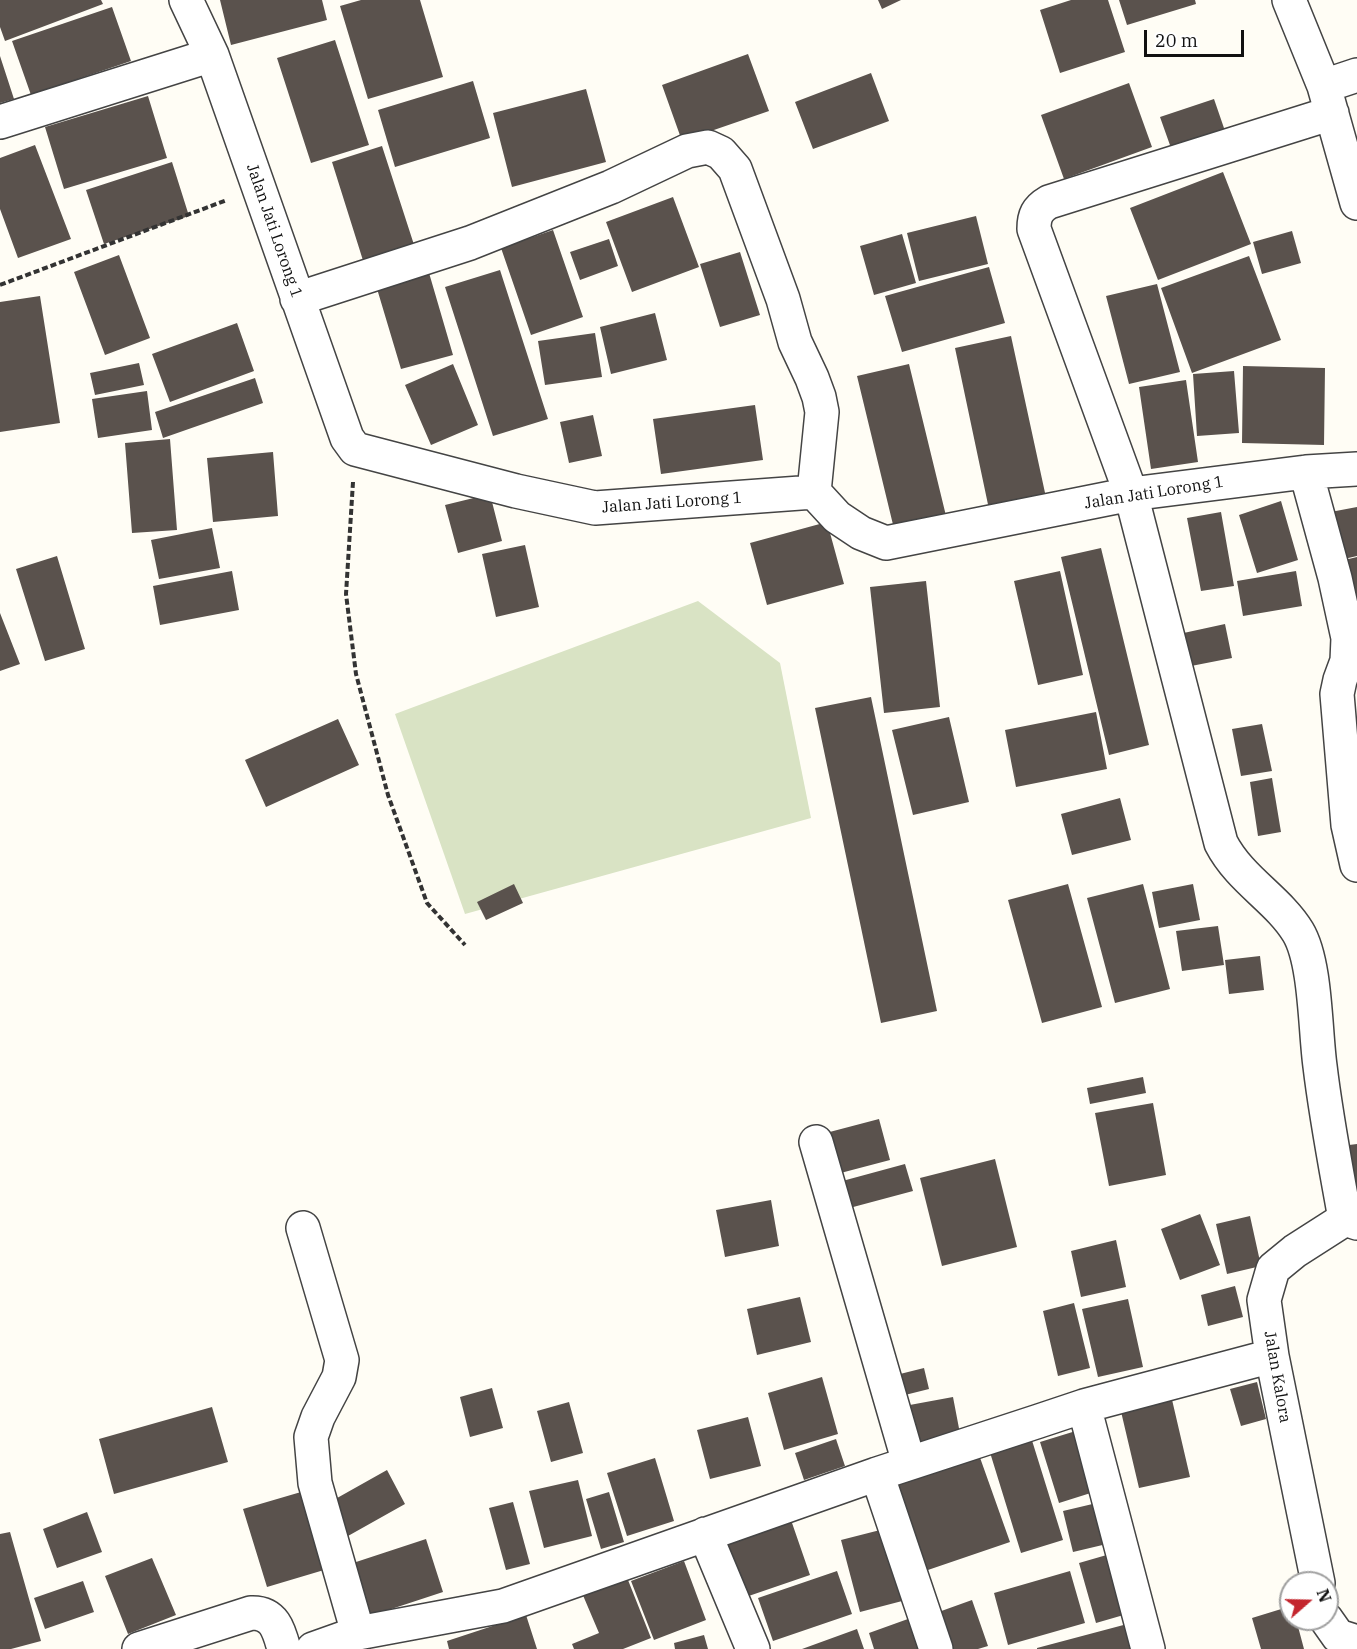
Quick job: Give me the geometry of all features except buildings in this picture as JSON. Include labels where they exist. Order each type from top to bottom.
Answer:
[{"type":"street","name":"Jalan Jati Lorong 1","points":[[186,0],[212,55],[346,438],[355,449],[516,491],[595,508],[814,492],[837,517],[861,533],[886,543],[1131,494],[1306,472],[1357,469]]},
{"type":"street","points":[[1289,0],[1328,99],[1357,203]]},
{"type":"street","points":[[0,122],[212,55]]},
{"type":"street","points":[[1351,1221],[1320,1068],[1309,957],[1298,932],[1281,911],[1230,860],[1221,843],[1131,494],[1037,242],[1034,223],[1038,209],[1049,202],[1328,99],[1357,75]]},
{"type":"street","points":[[297,299],[470,243],[611,187],[687,151],[708,147],[721,153],[735,168],[783,299],[795,342],[819,397],[822,412],[814,492]]},
{"type":"street","points":[[1306,472],[1335,578],[1348,638],[1347,661],[1337,694],[1348,825],[1357,865]]},
{"type":"street","points":[[816,1142],[909,1463]]},
{"type":"street","name":"Jalan Kalora","points":[[1316,1571],[1272,1356],[1264,1300],[1273,1269],[1295,1251],[1351,1221]]},
{"type":"street","points":[[303,1228],[342,1359],[339,1377],[318,1417],[311,1437],[315,1484],[358,1633]]},
{"type":"street","points":[[313,1649],[358,1633],[503,1606],[877,1474],[1084,1406],[1272,1356]]},
{"type":"street","points":[[1084,1406],[1148,1649]]},
{"type":"street","points":[[877,1474],[936,1649]]},
{"type":"street","points":[[705,1534],[753,1649]]},
{"type":"street","points":[[139,1649],[251,1613],[259,1613],[268,1616],[278,1628],[284,1649]]},
{"type":"street","points":[[1334,1631],[1338,1636],[1357,1642]]},
{"type":"path","points":[[0,285],[259,189]]},
{"type":"path","points":[[355,449],[346,594],[356,674],[388,795],[427,903],[465,945]]},
{"type":"green space","points":[[698,601],[780,663],[811,818],[465,914],[395,714]]}]
